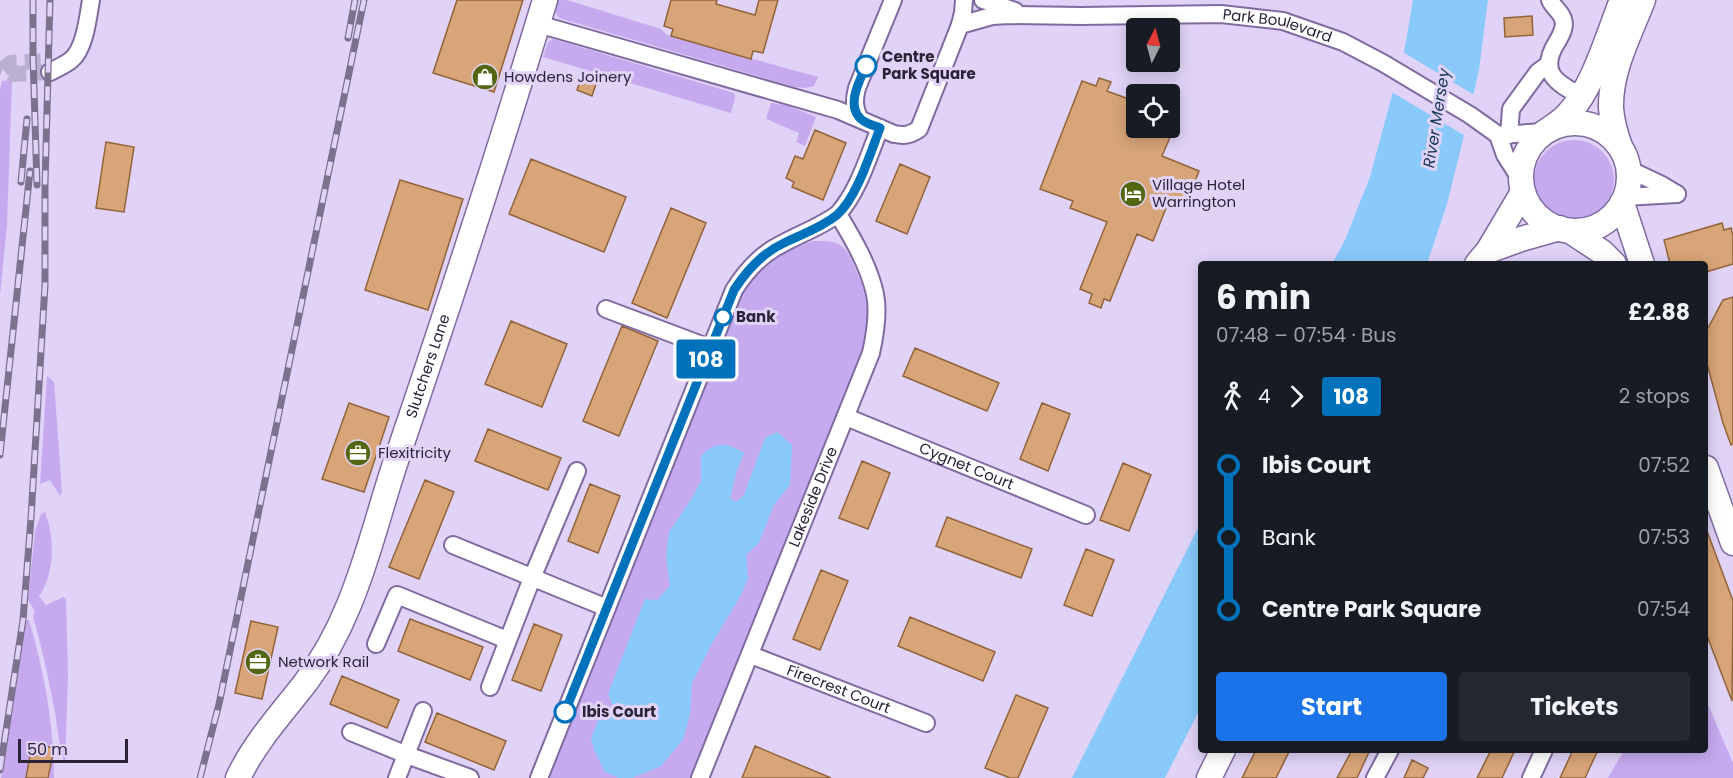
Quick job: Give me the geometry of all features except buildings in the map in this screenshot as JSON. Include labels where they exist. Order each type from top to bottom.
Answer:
[{"type":"highway","name":"Slutchers Lane","points":[[238,778],[273,722],[316,667],[335,636],[348,608],[442,326],[545,0]]},
{"type":"highway","points":[[1482,258],[1522,186],[1524,158],[1536,140],[1568,114],[1581,96],[1592,77],[1622,0]]},
{"type":"highway","points":[[1482,258],[1521,239],[1565,230],[1583,230],[1598,225],[1615,213],[1623,200],[1628,183],[1624,159],[1614,129],[1613,84],[1620,59],[1643,0]]},
{"type":"highway","points":[[1548,130],[1566,124],[1594,127],[1611,137],[1624,159]]},
{"type":"highway","points":[[1522,186],[1531,208],[1543,221],[1565,230],[1602,252],[1611,261]]},
{"type":"highway","points":[[1623,200],[1641,261]]},
{"type":"highway","points":[[1708,472],[1729,517],[1733,543]]},
{"type":"highway","points":[[1209,778],[1222,753]]},
{"type":"street","points":[[53,66],[70,61],[77,54],[91,0]]},
{"type":"street","points":[[859,118],[855,109],[857,88],[893,0]]},
{"type":"street","points":[[538,24],[838,110],[903,136],[919,129],[960,25],[964,0]]},
{"type":"street","name":"Park Boulevard","points":[[983,0],[1027,15]]},
{"type":"street","points":[[1550,0],[1563,19],[1564,27],[1550,55],[1549,64],[1553,79],[1581,96]]},
{"type":"street","name":"Park Boulevard","points":[[960,25],[992,16],[1164,8],[1283,21],[1343,42],[1383,63],[1498,132]]},
{"type":"street","points":[[1522,186],[1505,155],[1498,132],[1511,109],[1538,72],[1549,64]]},
{"type":"street","points":[[802,100],[837,99],[857,88]]},
{"type":"street","points":[[539,778],[734,290],[746,271],[770,251],[813,230],[838,214],[854,192],[880,128]]},
{"type":"street","points":[[1498,132],[1548,130]]},
{"type":"street","points":[[1623,200],[1677,194],[1624,159]]},
{"type":"street","name":"Lakeside Drive","points":[[700,778],[871,354],[876,317],[876,296],[867,269],[838,214]]},
{"type":"street","points":[[606,309],[710,348]]},
{"type":"street","name":"Cygnet Court","points":[[846,417],[1086,515]]},
{"type":"street","points":[[490,687],[577,471]]},
{"type":"street","points":[[453,545],[607,608]]},
{"type":"street","points":[[376,644],[397,595],[507,640]]},
{"type":"street","name":"Firecrest Court","points":[[751,655],[926,723]]},
{"type":"street","points":[[397,778],[423,711]]},
{"type":"street","points":[[351,732],[470,778]]},
{"type":"street","points":[[1375,778],[1388,753]]},
{"type":"street","points":[[1531,778],[1543,753]]},
{"type":"shaded area","points":[[554,0],[567,0],[661,29],[667,35],[818,77],[814,86],[795,87],[559,18],[552,8]]},
{"type":"shaded area","points":[[553,39],[734,93],[731,113],[543,57],[548,42]]},
{"type":"shaded area","points":[[12,80],[7,225],[0,296],[0,91],[2,81]]},
{"type":"shaded area","points":[[771,103],[786,105],[816,117],[805,146],[796,142],[799,133],[766,119]]},
{"type":"shaded area","points":[[1574,140],[1589,143],[1602,152],[1611,165],[1614,180],[1611,195],[1602,208],[1589,217],[1574,220],[1559,217],[1546,208],[1537,195],[1534,180],[1537,165],[1546,152],[1559,143]]},
{"type":"shaded area","points":[[813,241],[830,241],[841,245],[848,252],[860,279],[867,311],[862,354],[691,778],[545,778],[737,303],[753,277],[763,266],[789,250]]},
{"type":"shaded area","points":[[47,376],[54,382],[62,492],[60,496],[50,480],[40,484]]},
{"type":"shaded area","points":[[45,512],[51,533],[52,555],[48,577],[39,596],[46,605],[63,597],[66,599],[68,675],[65,764],[48,676],[33,616],[35,611],[28,600],[35,531],[41,514]]},
{"type":"shaded area","points":[[23,620],[29,620],[44,678],[52,738],[54,778],[1,778]]},
{"type":"shaded area","points":[[1708,705],[1733,763],[1733,778],[1608,778],[1622,753],[1708,753]]},
{"type":"water","name":"River Mersey","points":[[1413,0],[1488,0],[1479,70],[1447,204],[1428,261],[1334,261],[1345,240],[1370,177],[1405,47]]},
{"type":"water","points":[[777,432],[792,445],[790,485],[774,505],[759,543],[746,555],[748,578],[741,595],[711,645],[692,683],[690,714],[683,739],[661,766],[632,778],[619,778],[605,772],[591,739],[599,718],[609,716],[613,706],[608,694],[645,599],[657,600],[670,586],[666,557],[669,532],[701,481],[701,456],[717,445],[727,445],[744,453],[730,498],[736,502],[744,495],[765,438]]},
{"type":"water","points":[[1198,528],[1198,713],[1165,778],[1072,778]]},
{"type":"pier","points":[[1401,51],[1476,96],[1467,137],[1390,91]]},
{"type":"tunnel","points":[[50,61],[11,63],[3,69],[13,74],[50,72]]},
{"type":"railway","points":[[33,0],[37,185]]},
{"type":"railway","points":[[0,770],[23,620],[31,518],[45,285],[50,0]]},
{"type":"railway","points":[[348,38],[355,0]]},
{"type":"railway","points":[[200,778],[219,704],[364,0]]},
{"type":"railway","points":[[21,182],[27,119]]},
{"type":"railway","points":[[0,455],[30,171]]},
{"type":"bus line","name":"108","points":[[565,712],[734,290],[746,271],[760,259],[782,244],[826,223],[838,214],[854,192],[880,128],[859,118],[855,109],[857,88],[866,66]]},
{"type":"place","name":"Centre Park Square","points":[[866,66]]},
{"type":"place","name":"Howdens Joinery","points":[[485,77]]},
{"type":"place","name":"Village Hotel Warrington","points":[[1133,194]]},
{"type":"place","name":"Bank","points":[[723,317]]},
{"type":"place","name":"Flexitricity","points":[[358,453]]},
{"type":"place","name":"Network Rail","points":[[258,662]]},
{"type":"place","name":"Ibis Court","points":[[565,712]]}]
